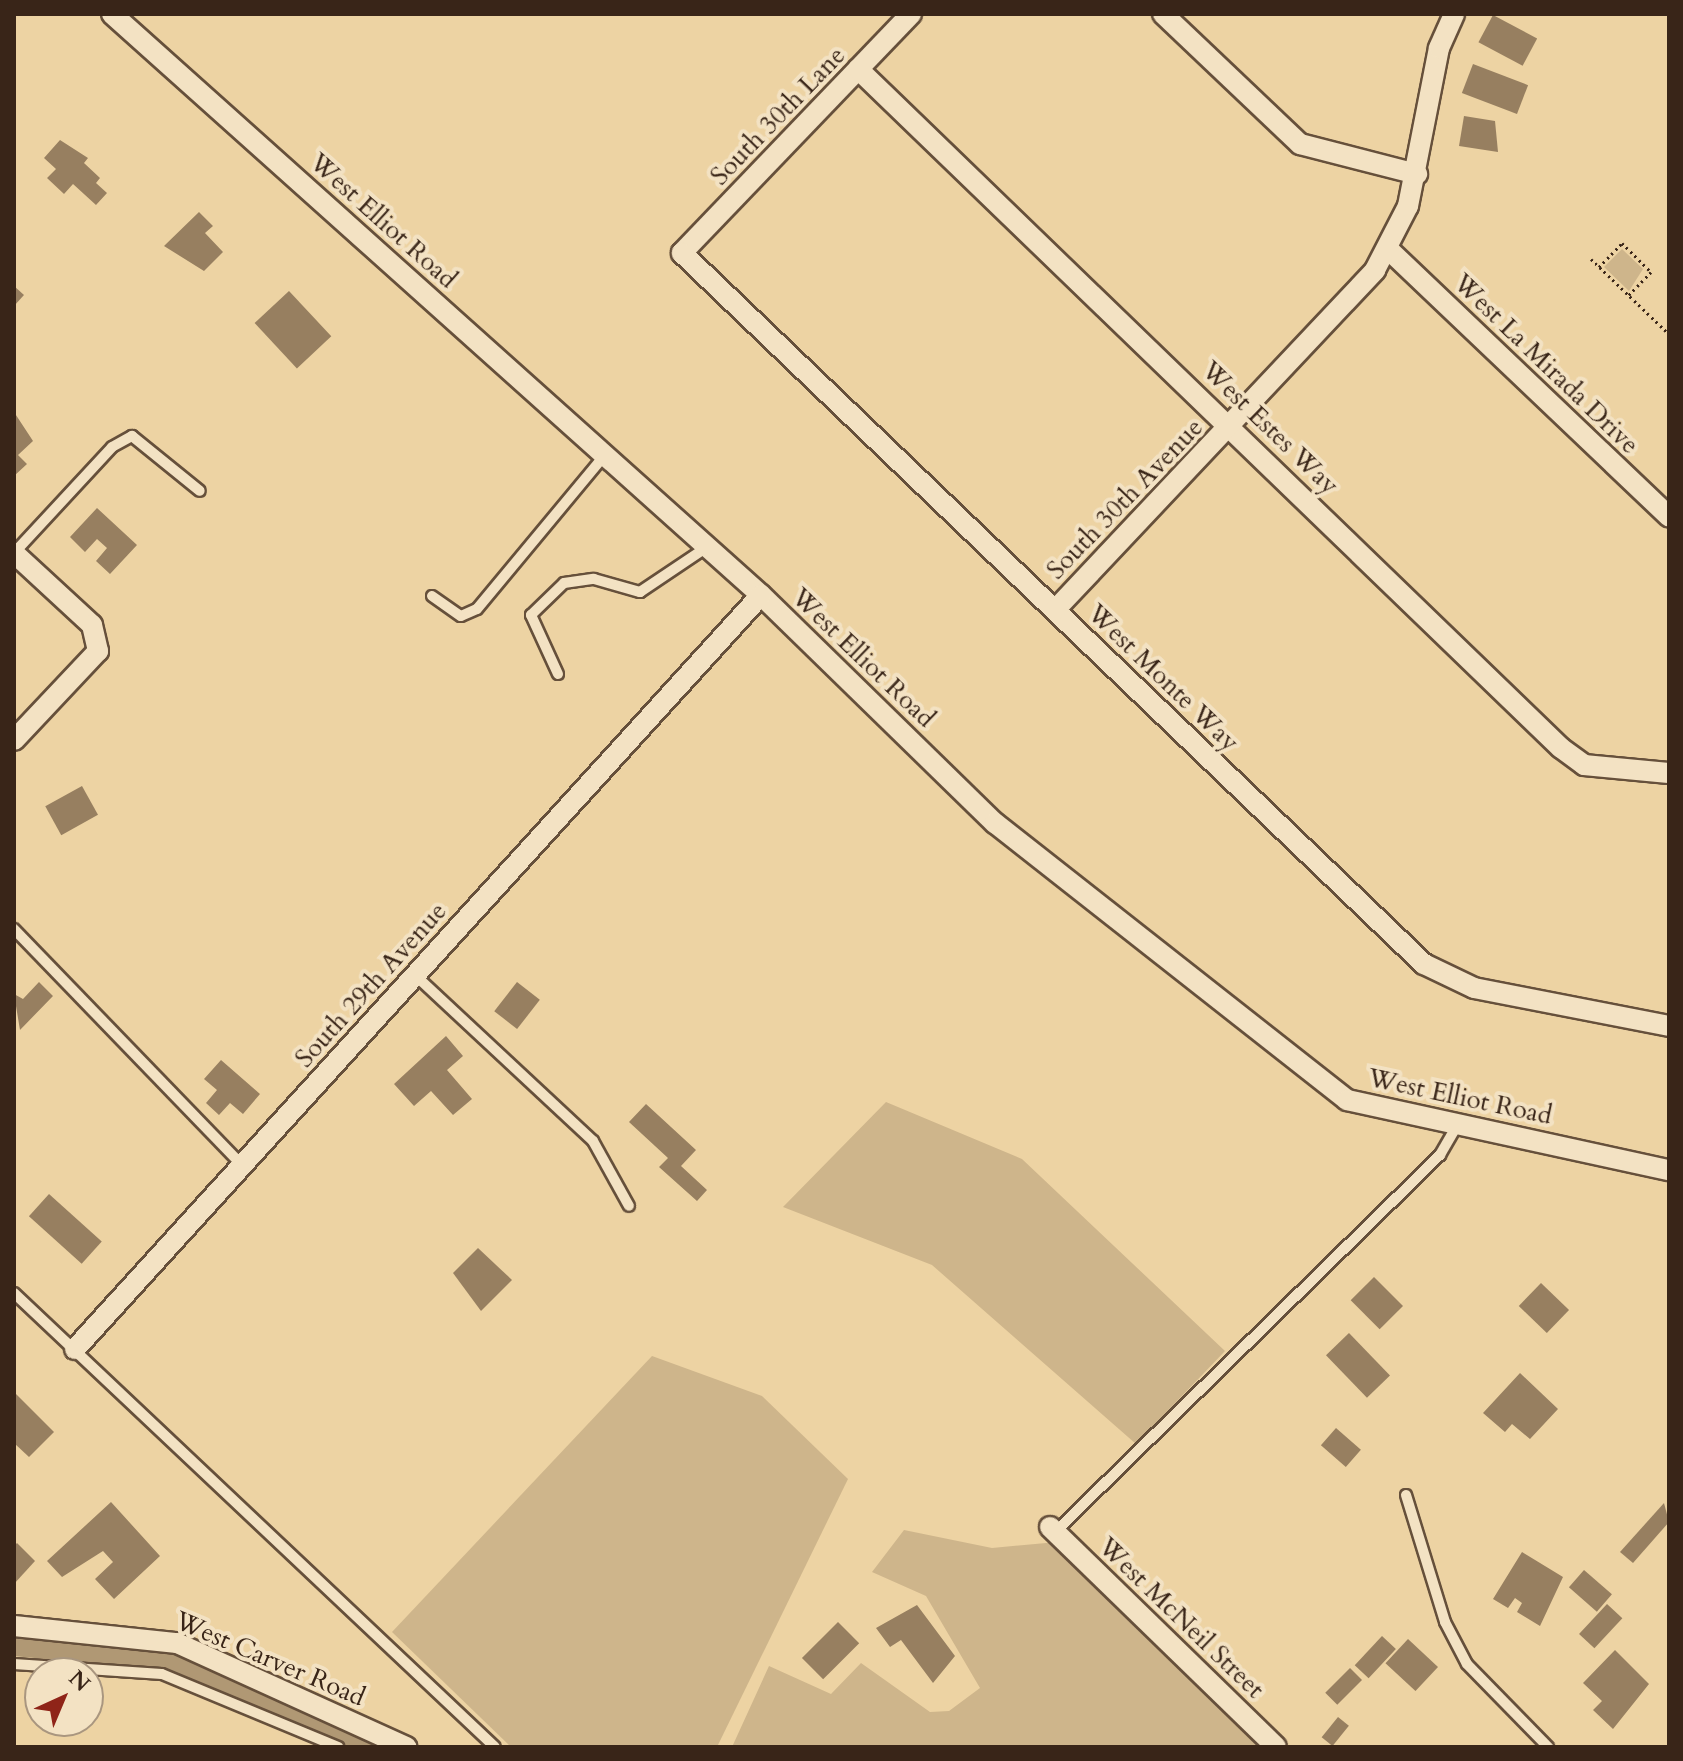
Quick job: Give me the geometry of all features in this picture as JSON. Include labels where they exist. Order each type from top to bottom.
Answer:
[{"type":"street","name":"West Elliot Road","points":[[112,14],[761,595],[1049,870],[1347,1100],[1461,1120],[1669,1170]]},
{"type":"street","name":"South 30th Lane","points":[[682,253],[911,14]]},
{"type":"street","points":[[1163,14],[1300,144],[1417,174]]},
{"type":"street","name":"South 30th Avenue","points":[[1055,610],[1349,303],[1388,249],[1417,174],[1431,84],[1454,14]]},
{"type":"street","name":"West Estes Way","points":[[858,69],[1561,748],[1584,765],[1669,773]]},
{"type":"street","name":"West La Mirada Drive","points":[[1388,249],[1669,517]]},
{"type":"street","name":"West Monte Way","points":[[682,253],[1424,964],[1474,988],[1669,1026]]},
{"type":"street","points":[[14,553],[92,625],[98,651],[14,740]]},
{"type":"street","name":"South 29th Avenue","points":[[75,1349],[761,595]]},
{"type":"street","name":"West McNeil Street","points":[[1052,1530],[1276,1747]]},
{"type":"street","name":"West Carver Road","points":[[14,1626],[177,1643],[406,1747]]},
{"type":"lane","points":[[14,553],[112,447],[132,436],[200,491]]},
{"type":"lane","points":[[432,596],[461,616],[477,609],[605,455]]},
{"type":"lane","points":[[558,674],[531,615],[564,583],[594,579],[640,592],[707,547]]},
{"type":"lane","points":[[14,929],[242,1165]]},
{"type":"lane","points":[[415,975],[593,1141],[629,1206]]},
{"type":"lane","points":[[1052,1530],[1440,1155],[1461,1120]]},
{"type":"lane","points":[[14,1293],[495,1747]]},
{"type":"lane","points":[[1406,1495],[1445,1622],[1467,1664],[1548,1747]]},
{"type":"lane","points":[[14,1664],[162,1674],[338,1747]]},
{"type":"path","points":[[1599,267],[1622,243],[1651,272],[1629,295]]},
{"type":"path","points":[[1591,259],[1669,334]]},
{"type":"shaded area","points":[[1622,249],[1643,269],[1629,291],[1604,267]]},
{"type":"shaded area","points":[[886,1102],[1022,1159],[1225,1351],[1136,1444],[932,1265],[783,1207]]},
{"type":"shaded area","points":[[652,1356],[762,1396],[848,1479],[717,1747],[511,1747],[392,1632]]},
{"type":"shaded area","points":[[904,1530],[992,1548],[1057,1542],[1259,1747],[732,1747],[769,1666],[831,1694],[861,1663],[930,1712],[949,1711],[980,1688],[926,1596],[872,1572]]},
{"type":"building","points":[[1493,15],[1537,38],[1523,66],[1478,42]]},
{"type":"building","points":[[1473,64],[1528,85],[1517,114],[1462,93]]},
{"type":"building","points":[[1464,116],[1495,121],[1498,152],[1459,146]]},
{"type":"building","points":[[60,140],[88,158],[84,163],[100,178],[96,183],[107,193],[96,205],[73,184],[64,194],[47,178],[56,169],[44,158]]},
{"type":"building","points":[[199,212],[213,226],[205,233],[223,252],[204,271],[164,246]]},
{"type":"building","points":[[14,286],[24,295],[14,306]]},
{"type":"building","points":[[289,291],[331,336],[297,368],[255,323]]},
{"type":"building","points":[[14,412],[33,441],[18,455],[27,464],[14,476]]},
{"type":"building","points":[[97,508],[137,545],[110,574],[96,561],[107,548],[97,539],[85,552],[70,537]]},
{"type":"building","points":[[82,786],[98,815],[61,835],[45,806]]},
{"type":"building","points":[[39,982],[53,996],[20,1030],[14,994],[23,999]]},
{"type":"building","points":[[517,982],[540,1000],[517,1029],[494,1011]]},
{"type":"building","points":[[446,1036],[463,1056],[447,1070],[472,1099],[453,1115],[431,1091],[414,1106],[394,1084]]},
{"type":"building","points":[[221,1060],[260,1094],[243,1114],[230,1103],[219,1115],[206,1103],[217,1090],[204,1079]]},
{"type":"building","points":[[646,1104],[696,1150],[681,1166],[707,1190],[697,1201],[659,1167],[668,1158],[629,1122]]},
{"type":"building","points":[[49,1194],[102,1242],[82,1264],[29,1216]]},
{"type":"building","points":[[478,1248],[512,1280],[481,1311],[453,1273]]},
{"type":"building","points":[[1374,1277],[1403,1306],[1380,1329],[1351,1300]]},
{"type":"building","points":[[1541,1283],[1569,1310],[1547,1333],[1519,1306]]},
{"type":"building","points":[[1349,1333],[1390,1375],[1367,1398],[1326,1355]]},
{"type":"building","points":[[1520,1373],[1558,1409],[1530,1439],[1512,1424],[1505,1432],[1483,1413]]},
{"type":"building","points":[[14,1392],[54,1432],[29,1457],[14,1443]]},
{"type":"building","points":[[1336,1428],[1361,1450],[1346,1467],[1321,1445]]},
{"type":"building","points":[[111,1502],[160,1556],[114,1599],[95,1579],[113,1562],[103,1551],[62,1577],[47,1561]]},
{"type":"building","points":[[1664,1503],[1669,1522],[1633,1563],[1620,1552]]},
{"type":"building","points":[[17,1543],[35,1561],[14,1584],[14,1546]]},
{"type":"building","points":[[1522,1552],[1563,1577],[1540,1626],[1517,1612],[1522,1603],[1515,1598],[1508,1608],[1493,1599]]},
{"type":"building","points":[[1584,1570],[1612,1594],[1597,1612],[1569,1587]]},
{"type":"building","points":[[1607,1604],[1622,1618],[1594,1648],[1579,1634]]},
{"type":"building","points":[[917,1605],[955,1656],[933,1683],[901,1640],[890,1647],[876,1628]]},
{"type":"building","points":[[838,1622],[859,1643],[823,1679],[802,1658]]},
{"type":"building","points":[[1382,1636],[1396,1649],[1369,1678],[1355,1665]]},
{"type":"building","points":[[1408,1639],[1438,1667],[1415,1691],[1385,1663]]},
{"type":"building","points":[[1615,1650],[1649,1684],[1613,1729],[1593,1710],[1602,1701],[1583,1683]]},
{"type":"building","points":[[1350,1668],[1362,1680],[1337,1705],[1325,1693]]},
{"type":"building","points":[[1338,1717],[1349,1726],[1333,1746],[1322,1737]]},
{"type":"waterway","points":[[14,1647],[174,1662],[368,1747]]}]
